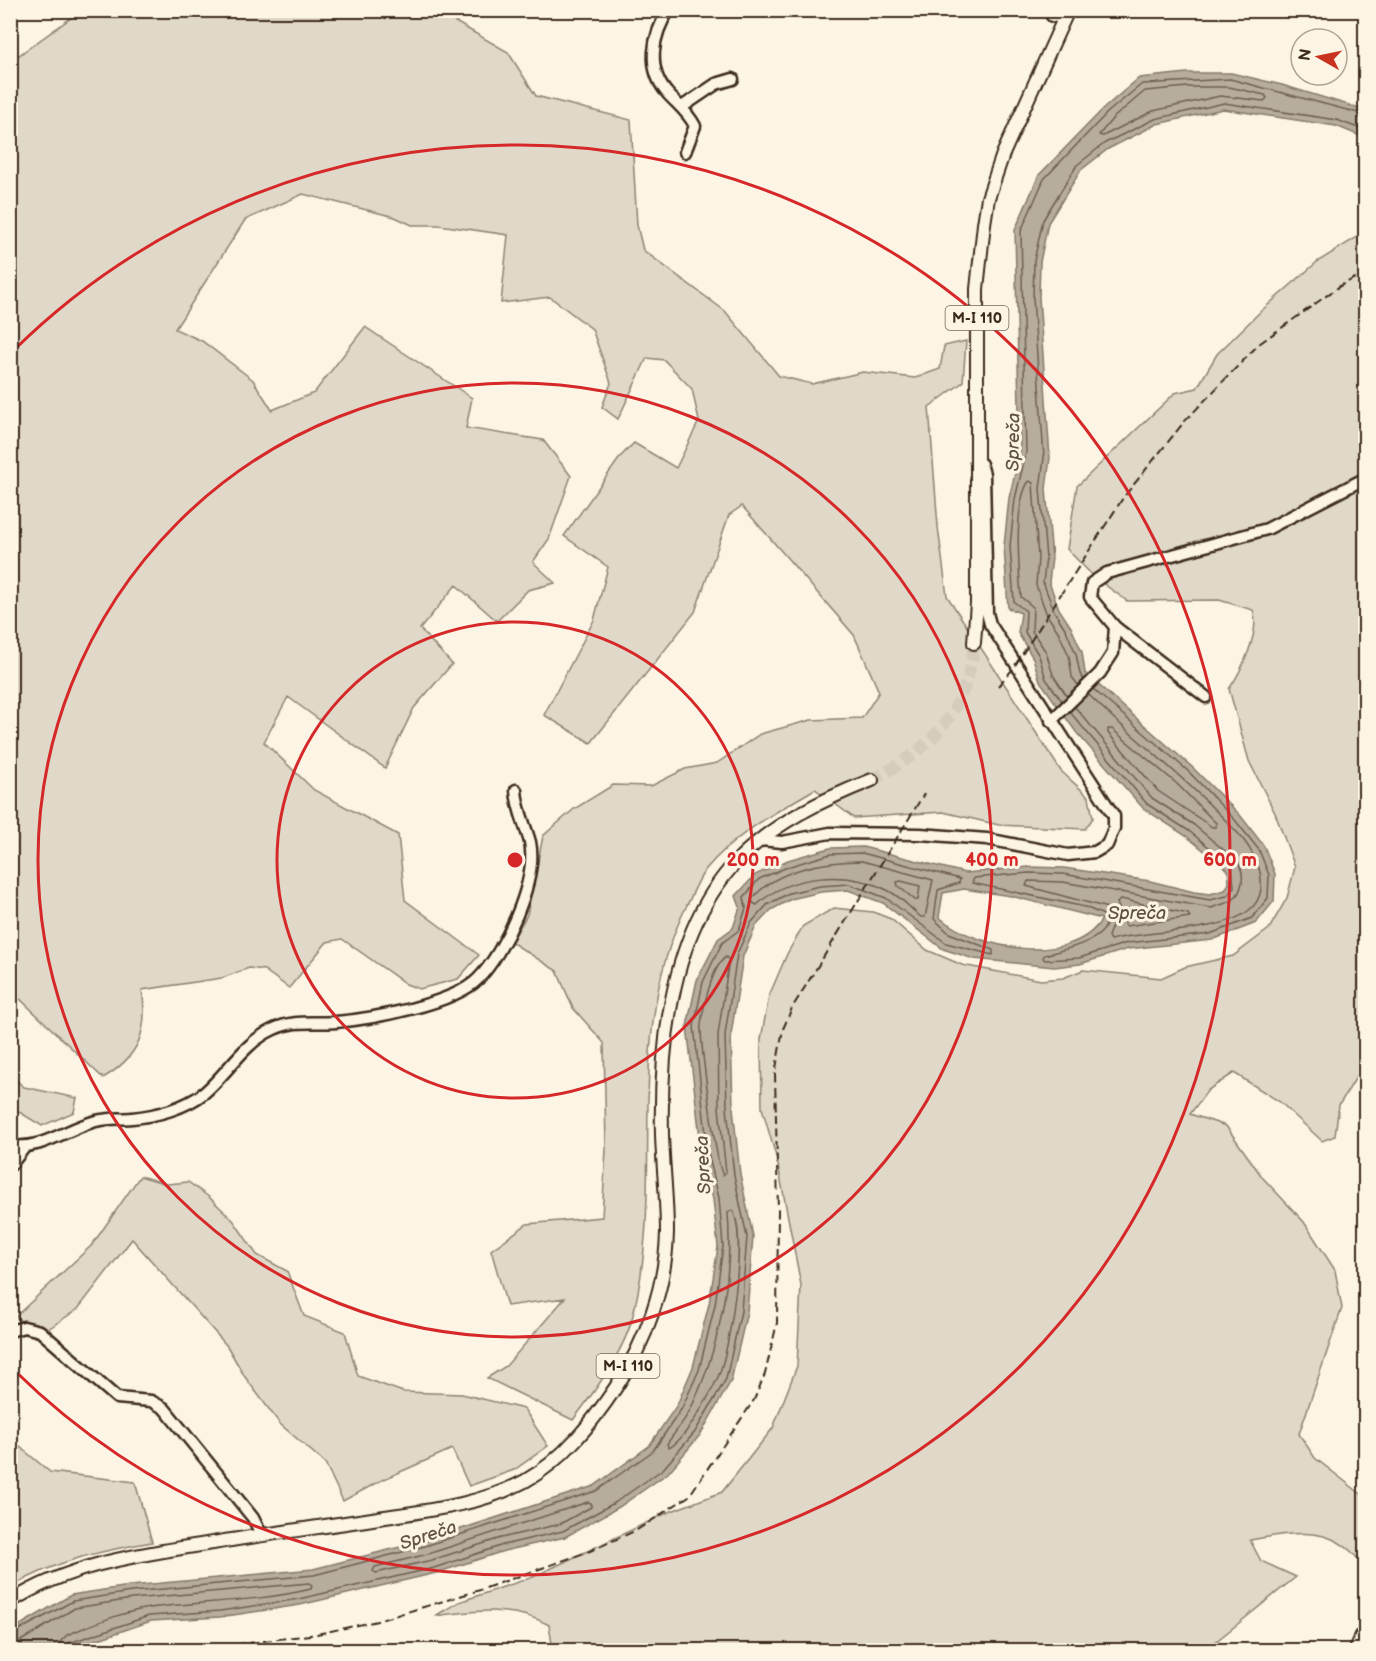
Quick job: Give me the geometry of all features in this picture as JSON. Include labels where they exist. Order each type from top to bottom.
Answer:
[{"type":"main road","name":"M-I 110","points":[[974,643],[977,603],[977,289],[988,198],[1003,154],[1066,14]]},
{"type":"main road","name":"M-I 110","points":[[10,1602],[30,1589],[68,1573],[114,1559],[261,1534],[433,1510],[483,1499],[526,1480],[564,1452],[618,1385],[644,1335],[660,1283],[667,1233],[662,1073],[668,1022],[677,978],[703,910],[723,877],[760,840],[833,795],[872,780]]},
{"type":"street","points":[[669,10],[659,28],[653,58],[657,76],[666,93],[682,107],[695,126],[685,152]]},
{"type":"street","points":[[1053,10],[1052,16],[1066,14]]},
{"type":"street","points":[[682,107],[716,84],[733,79]]},
{"type":"street","points":[[760,840],[782,842],[830,833],[908,833],[987,839],[1068,855],[1095,852],[1107,845],[1112,837],[1114,816],[1054,718],[990,624],[987,602],[984,474],[981,464],[976,462]]},
{"type":"street","points":[[1206,697],[1114,627],[1090,597],[1092,583],[1107,573],[1267,529],[1365,478]]},
{"type":"street","points":[[1054,718],[1100,673],[1113,653],[1114,627]]},
{"type":"street","points":[[10,1146],[24,1148],[37,1146],[99,1120],[143,1117],[184,1105],[204,1093],[245,1048],[273,1029],[304,1021],[334,1022],[399,1011],[426,1004],[471,986],[489,966],[508,936],[531,860],[530,843],[519,811],[516,790]]},
{"type":"street","points":[[10,1166],[24,1148]]},
{"type":"street","points":[[10,1331],[24,1328],[40,1331],[117,1398],[151,1401],[164,1408],[253,1518],[261,1534]]},
{"type":"street","points":[[1355,1650],[1360,1636],[1365,1633]]},
{"type":"shaded area","points":[[162,10],[445,11],[445,16],[508,52],[536,96],[631,120],[637,225],[643,250],[725,311],[779,376],[812,384],[863,372],[915,378],[940,369],[944,346],[966,341],[963,382],[929,407],[938,527],[947,596],[1061,771],[1089,797],[1093,818],[1085,829],[999,825],[943,812],[854,818],[815,789],[743,834],[717,856],[698,882],[687,905],[667,955],[655,1006],[650,1058],[646,1216],[642,1268],[632,1319],[615,1358],[573,1420],[487,1378],[506,1366],[565,1298],[507,1306],[491,1250],[527,1224],[602,1217],[606,1149],[604,1043],[573,1008],[557,971],[511,942],[527,915],[543,836],[574,809],[613,785],[651,786],[685,769],[717,763],[760,734],[811,720],[862,718],[879,692],[854,635],[742,506],[729,515],[695,612],[591,743],[544,715],[594,620],[608,567],[564,536],[621,456],[634,443],[676,468],[699,421],[692,389],[664,360],[647,358],[618,419],[602,407],[611,383],[592,329],[550,297],[501,303],[508,235],[439,225],[412,225],[395,217],[303,194],[245,220],[175,329],[202,341],[253,380],[272,410],[314,393],[365,327],[472,398],[466,428],[543,440],[571,476],[549,539],[533,562],[555,583],[528,590],[497,621],[456,585],[420,629],[452,664],[414,708],[385,768],[288,697],[264,742],[314,790],[398,835],[405,900],[479,955],[458,979],[419,989],[406,984],[342,939],[327,942],[289,988],[264,970],[249,968],[222,978],[142,990],[144,1018],[139,1041],[125,1061],[103,1078],[20,999],[11,1005],[11,61],[75,15],[116,17]]},
{"type":"shaded area","points":[[1365,232],[1365,1063],[1339,1105],[1335,1136],[1322,1141],[1280,1102],[1234,1073],[1208,1090],[1190,1114],[1226,1126],[1263,1178],[1304,1222],[1335,1270],[1342,1308],[1299,1434],[1315,1458],[1365,1497],[1365,1569],[1354,1554],[1342,1544],[1314,1534],[1283,1535],[1250,1540],[1261,1561],[1296,1577],[1214,1643],[1214,1650],[553,1650],[549,1625],[522,1614],[479,1611],[435,1616],[459,1602],[533,1577],[669,1512],[722,1492],[773,1428],[797,1366],[801,1285],[777,1160],[762,1108],[761,1039],[769,996],[787,954],[803,926],[834,908],[873,912],[891,919],[927,950],[962,965],[1041,980],[1063,978],[1083,970],[1161,978],[1185,967],[1233,956],[1269,929],[1287,898],[1295,867],[1275,813],[1249,761],[1229,689],[1244,662],[1252,640],[1255,619],[1253,610],[1219,600],[1127,601],[1093,576],[1067,549],[1077,486],[1175,393],[1197,388],[1217,354],[1261,311],[1317,262]]},
{"type":"shaded area","points":[[10,1075],[24,1087],[77,1098],[74,1112],[42,1126],[11,1107]]},
{"type":"shaded area","points":[[140,1176],[167,1184],[188,1182],[209,1197],[233,1220],[257,1255],[287,1271],[304,1316],[345,1332],[358,1376],[403,1392],[462,1394],[524,1409],[548,1446],[514,1470],[469,1486],[452,1449],[382,1480],[343,1501],[325,1463],[280,1424],[245,1377],[227,1346],[132,1239],[78,1309],[36,1337],[16,1316],[92,1245]]},
{"type":"shaded area","points":[[11,1436],[19,1446],[50,1472],[135,1482],[152,1542],[114,1549],[62,1563],[11,1587]]},
{"type":"water","name":"Spreča","points":[[1187,73],[1231,73],[1282,85],[1365,110],[1365,138],[1336,126],[1223,109],[1157,124],[1108,149],[1081,170],[1048,223],[1040,262],[1039,297],[1050,458],[1046,489],[1052,558],[1049,582],[1059,609],[1071,627],[1082,652],[1085,673],[1192,767],[1240,815],[1264,846],[1275,874],[1274,901],[1256,923],[1212,940],[1128,949],[1080,964],[1054,967],[974,959],[943,949],[883,903],[848,890],[821,892],[791,899],[771,910],[756,926],[743,956],[731,1035],[733,1108],[740,1174],[753,1236],[747,1312],[731,1381],[700,1435],[668,1473],[619,1507],[565,1537],[504,1551],[436,1573],[300,1605],[220,1617],[151,1621],[67,1650],[11,1650],[10,1631],[71,1595],[130,1586],[313,1569],[424,1541],[594,1486],[649,1446],[677,1405],[693,1367],[709,1304],[718,1247],[713,1199],[702,1155],[687,1026],[697,980],[718,939],[733,928],[740,907],[736,896],[755,875],[788,860],[830,848],[863,847],[965,873],[1029,867],[1064,868],[1150,881],[1194,892],[1210,894],[1225,890],[1229,883],[1228,870],[1186,836],[1143,808],[1076,732],[1040,681],[1033,658],[1018,633],[1021,613],[1008,608],[1004,546],[1009,498],[1020,453],[1015,230],[1039,175],[1104,108],[1139,78]],"holes":[[[964,889],[1011,896],[1102,919],[1088,934],[1069,944],[1047,948],[1023,948],[999,945],[976,938],[939,917],[943,893]]]},
{"type":"tunnel","points":[[872,780],[912,755],[943,726],[964,689],[974,643]]},
{"type":"railway","points":[[998,686],[1012,670],[1123,498],[1184,422],[1259,344],[1340,286],[1366,272]]},
{"type":"railway","points":[[196,1650],[317,1634],[377,1621],[480,1590],[590,1551],[637,1530],[689,1496],[754,1400],[765,1374],[777,1323],[778,1210],[775,1074],[783,1029],[792,1008],[924,794]]}]
